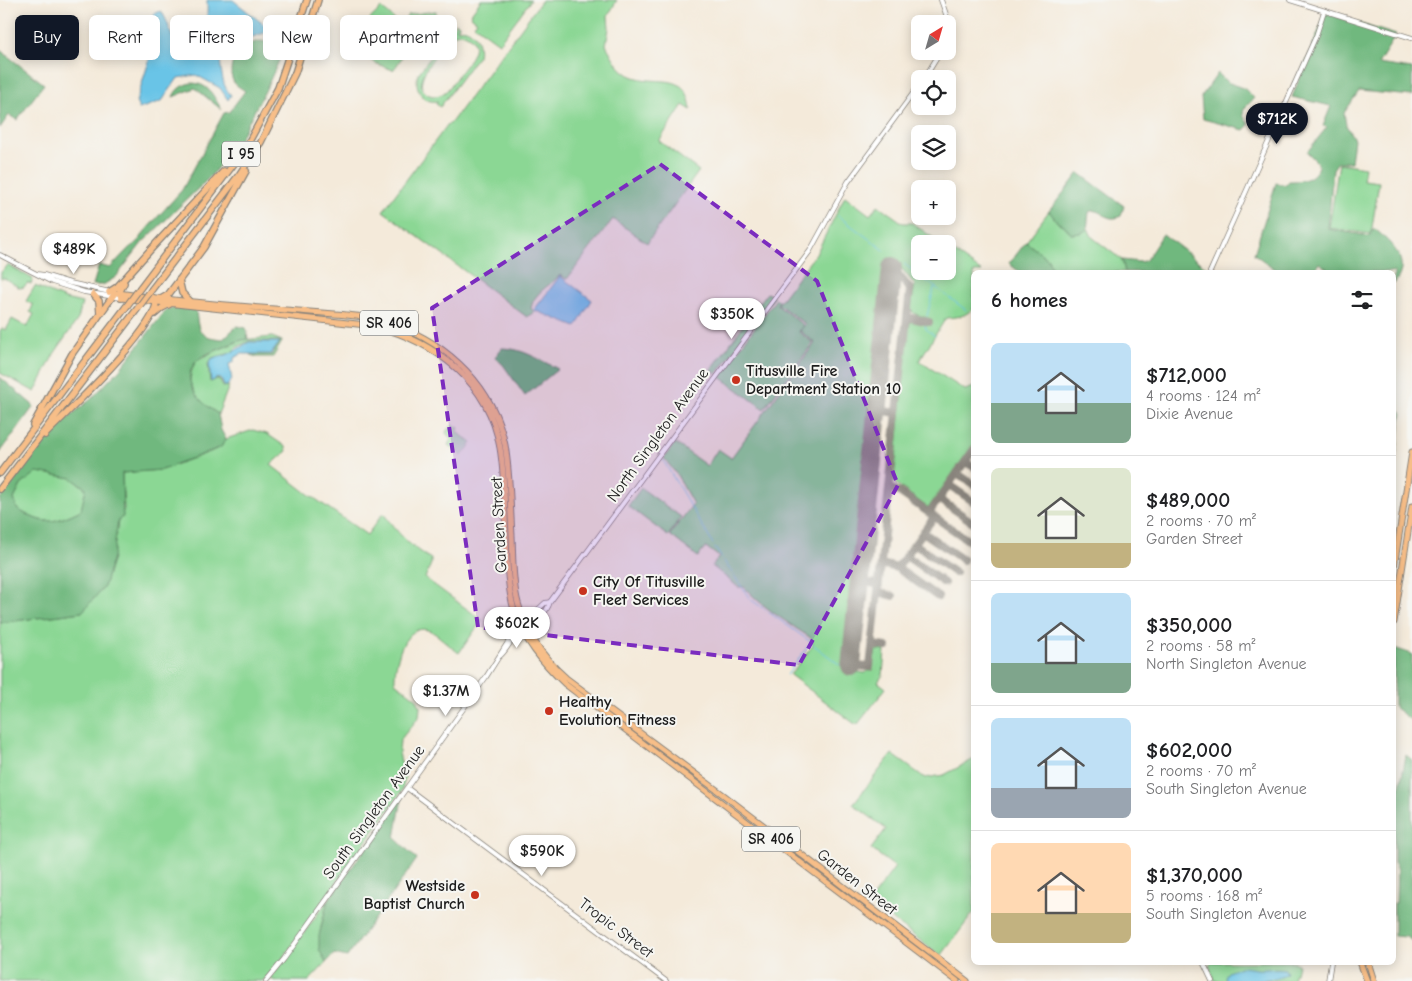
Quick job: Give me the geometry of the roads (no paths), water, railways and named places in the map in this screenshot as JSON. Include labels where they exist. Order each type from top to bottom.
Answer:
[{"type":"highway","name":"I 95","points":[[0,473],[245,149],[278,88],[307,0]]},
{"type":"highway","name":"I 95","points":[[0,489],[255,152],[289,86],[318,0]]},
{"type":"highway","points":[[116,295],[117,287],[130,272],[245,149]]},
{"type":"highway","points":[[26,454],[111,369],[150,319],[156,310],[154,300],[168,295],[204,247],[251,163],[255,152]]},
{"type":"highway","points":[[26,438],[72,354],[116,295],[130,272]]},
{"type":"highway","points":[[179,280],[182,293],[190,301]]},
{"type":"highway","points":[[93,294],[99,301],[100,314]]},
{"type":"highway","points":[[150,319],[162,308],[170,304]]},
{"type":"main road","name":"Garden Street","points":[[116,295],[170,304],[375,326],[405,335],[448,360],[467,379],[487,411],[500,447],[505,512],[512,541],[516,592],[523,626],[542,654],[566,678],[800,852],[888,922],[967,981]]},
{"type":"main road","name":"Garden Street","points":[[163,298],[384,321],[423,336],[459,362],[481,388],[499,426],[504,443],[507,462],[510,597],[541,660],[565,684],[957,981]]},
{"type":"main road","points":[[1396,556],[1410,483],[1412,452]]},
{"type":"main road","points":[[1396,609],[1412,506]]},
{"type":"main road","points":[[798,860],[800,852]]},
{"type":"main road","points":[[1361,965],[1366,981]]},
{"type":"main road","points":[[1369,965],[1374,981]]},
{"type":"street","points":[[941,0],[946,15]]},
{"type":"street","points":[[1290,0],[1412,38]]},
{"type":"street","points":[[1211,270],[1316,36],[1324,10]]},
{"type":"street","name":"North Singleton Avenue","points":[[523,626],[539,618],[810,251],[852,176],[911,96]]},
{"type":"street","name":"Garden Street","points":[[0,255],[43,278],[116,295]]},
{"type":"street","name":"Garden Street","points":[[58,282],[93,294],[116,295]]},
{"type":"street","name":"South Singleton Avenue","points":[[266,981],[284,959],[407,788],[500,656],[510,637],[523,626]]},
{"type":"street","name":"Tropic Street","points":[[407,788],[666,981]]},
{"type":"street","points":[[1204,965],[1212,981]]},
{"type":"street","points":[[1328,981],[1331,965]]},
{"type":"water","points":[[207,0],[233,0],[252,15],[207,15]]},
{"type":"water","points":[[161,11],[170,30],[170,60],[220,60],[224,84],[231,95],[228,100],[220,88],[196,75],[178,78],[162,101],[139,109],[136,102],[149,60],[160,60],[160,15],[152,15]]},
{"type":"water","points":[[253,16],[263,24],[263,33],[253,37]]},
{"type":"water","points":[[560,276],[592,300],[576,327],[534,310]]},
{"type":"water","points":[[249,342],[280,342],[271,354],[241,354],[234,358],[234,362],[229,364],[232,380],[227,386],[224,386],[221,379],[217,378],[211,382],[209,364],[213,358],[228,354]]},
{"type":"water","points":[[1240,967],[1260,969],[1282,968],[1287,973],[1276,978],[1226,981],[1225,976],[1228,972]]},
{"type":"waterway","points":[[838,216],[884,250]]},
{"type":"waterway","points":[[904,264],[966,310]]},
{"type":"waterway","points":[[927,316],[934,288]]},
{"type":"waterway","points":[[925,324],[926,329],[935,336]]},
{"type":"waterway","points":[[663,460],[713,544]]},
{"type":"waterway","points":[[715,548],[750,599],[811,642],[787,675]]},
{"type":"waterway","points":[[811,643],[840,665]]},
{"type":"place","name":"Titusville Fire Department Station 10","points":[[736,380]]},
{"type":"place","name":"City Of Titusville Fleet Services","points":[[583,591]]},
{"type":"place","name":"Healthy Evolution Fitness","points":[[549,711]]},
{"type":"place","name":"Westside Baptist Church","points":[[475,895]]}]
